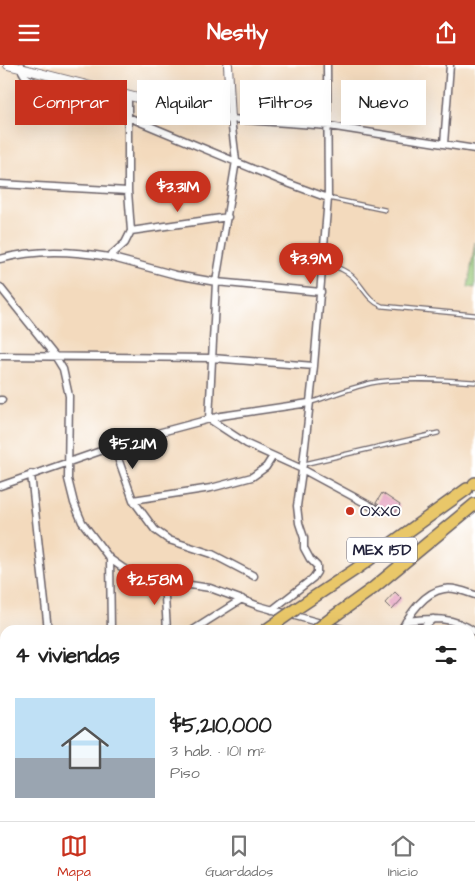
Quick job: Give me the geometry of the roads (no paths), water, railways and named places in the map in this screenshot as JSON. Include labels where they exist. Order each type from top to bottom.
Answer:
[{"type":"highway","name":"MEX 15D","points":[[273,625],[472,486]]},
{"type":"highway","name":"MEX 15D","points":[[323,625],[372,589],[475,504]]},
{"type":"street","points":[[8,65],[189,111],[231,119],[328,126],[475,149]]},
{"type":"street","points":[[209,419],[216,282],[236,161],[228,65]]},
{"type":"street","points":[[272,610],[317,573],[317,565],[306,553],[296,506],[314,366],[328,198],[327,65]]},
{"type":"street","points":[[444,144],[450,65]]},
{"type":"street","points":[[21,67],[25,76],[37,83],[128,117],[328,198]]},
{"type":"street","points":[[109,257],[125,243],[131,231],[128,191],[128,96]]},
{"type":"street","points":[[0,184],[128,191]]},
{"type":"street","points":[[131,231],[228,217]]},
{"type":"street","points":[[0,259],[24,253],[48,251],[85,253],[109,257],[176,275],[216,282],[321,292]]},
{"type":"street","points":[[0,287],[55,356],[63,369],[69,396],[68,479],[74,503],[82,522],[99,547],[110,559],[123,568],[139,575],[210,589],[272,610],[328,625]]},
{"type":"street","points":[[0,356],[212,358],[314,366]]},
{"type":"street","points":[[0,486],[135,439],[209,419],[310,403]]},
{"type":"street","points":[[209,419],[228,433],[273,456],[302,467],[378,511]]},
{"type":"street","points":[[114,447],[133,500],[148,522],[162,535],[187,547],[222,558],[254,576]]},
{"type":"street","points":[[133,500],[211,488],[252,477],[266,467],[273,456]]},
{"type":"street","points":[[31,474],[47,625]]},
{"type":"street","points":[[110,559],[111,625]]},
{"type":"street","points":[[164,581],[167,625]]},
{"type":"street","points":[[404,625],[420,604],[437,591],[451,589],[475,595]]},
{"type":"street","points":[[201,625],[242,599]]},
{"type":"street","points":[[426,625],[434,619]]},
{"type":"street","points":[[406,621],[451,619],[464,625]]},
{"type":"lane","points":[[328,198],[385,210]]},
{"type":"lane","points":[[323,262],[338,267],[353,277],[368,297],[382,306],[475,315]]},
{"type":"lane","points":[[310,403],[374,382],[434,380],[475,382]]},
{"type":"lane","points":[[302,467],[438,433]]},
{"type":"place","name":"OXXO","points":[[350,511]]}]
